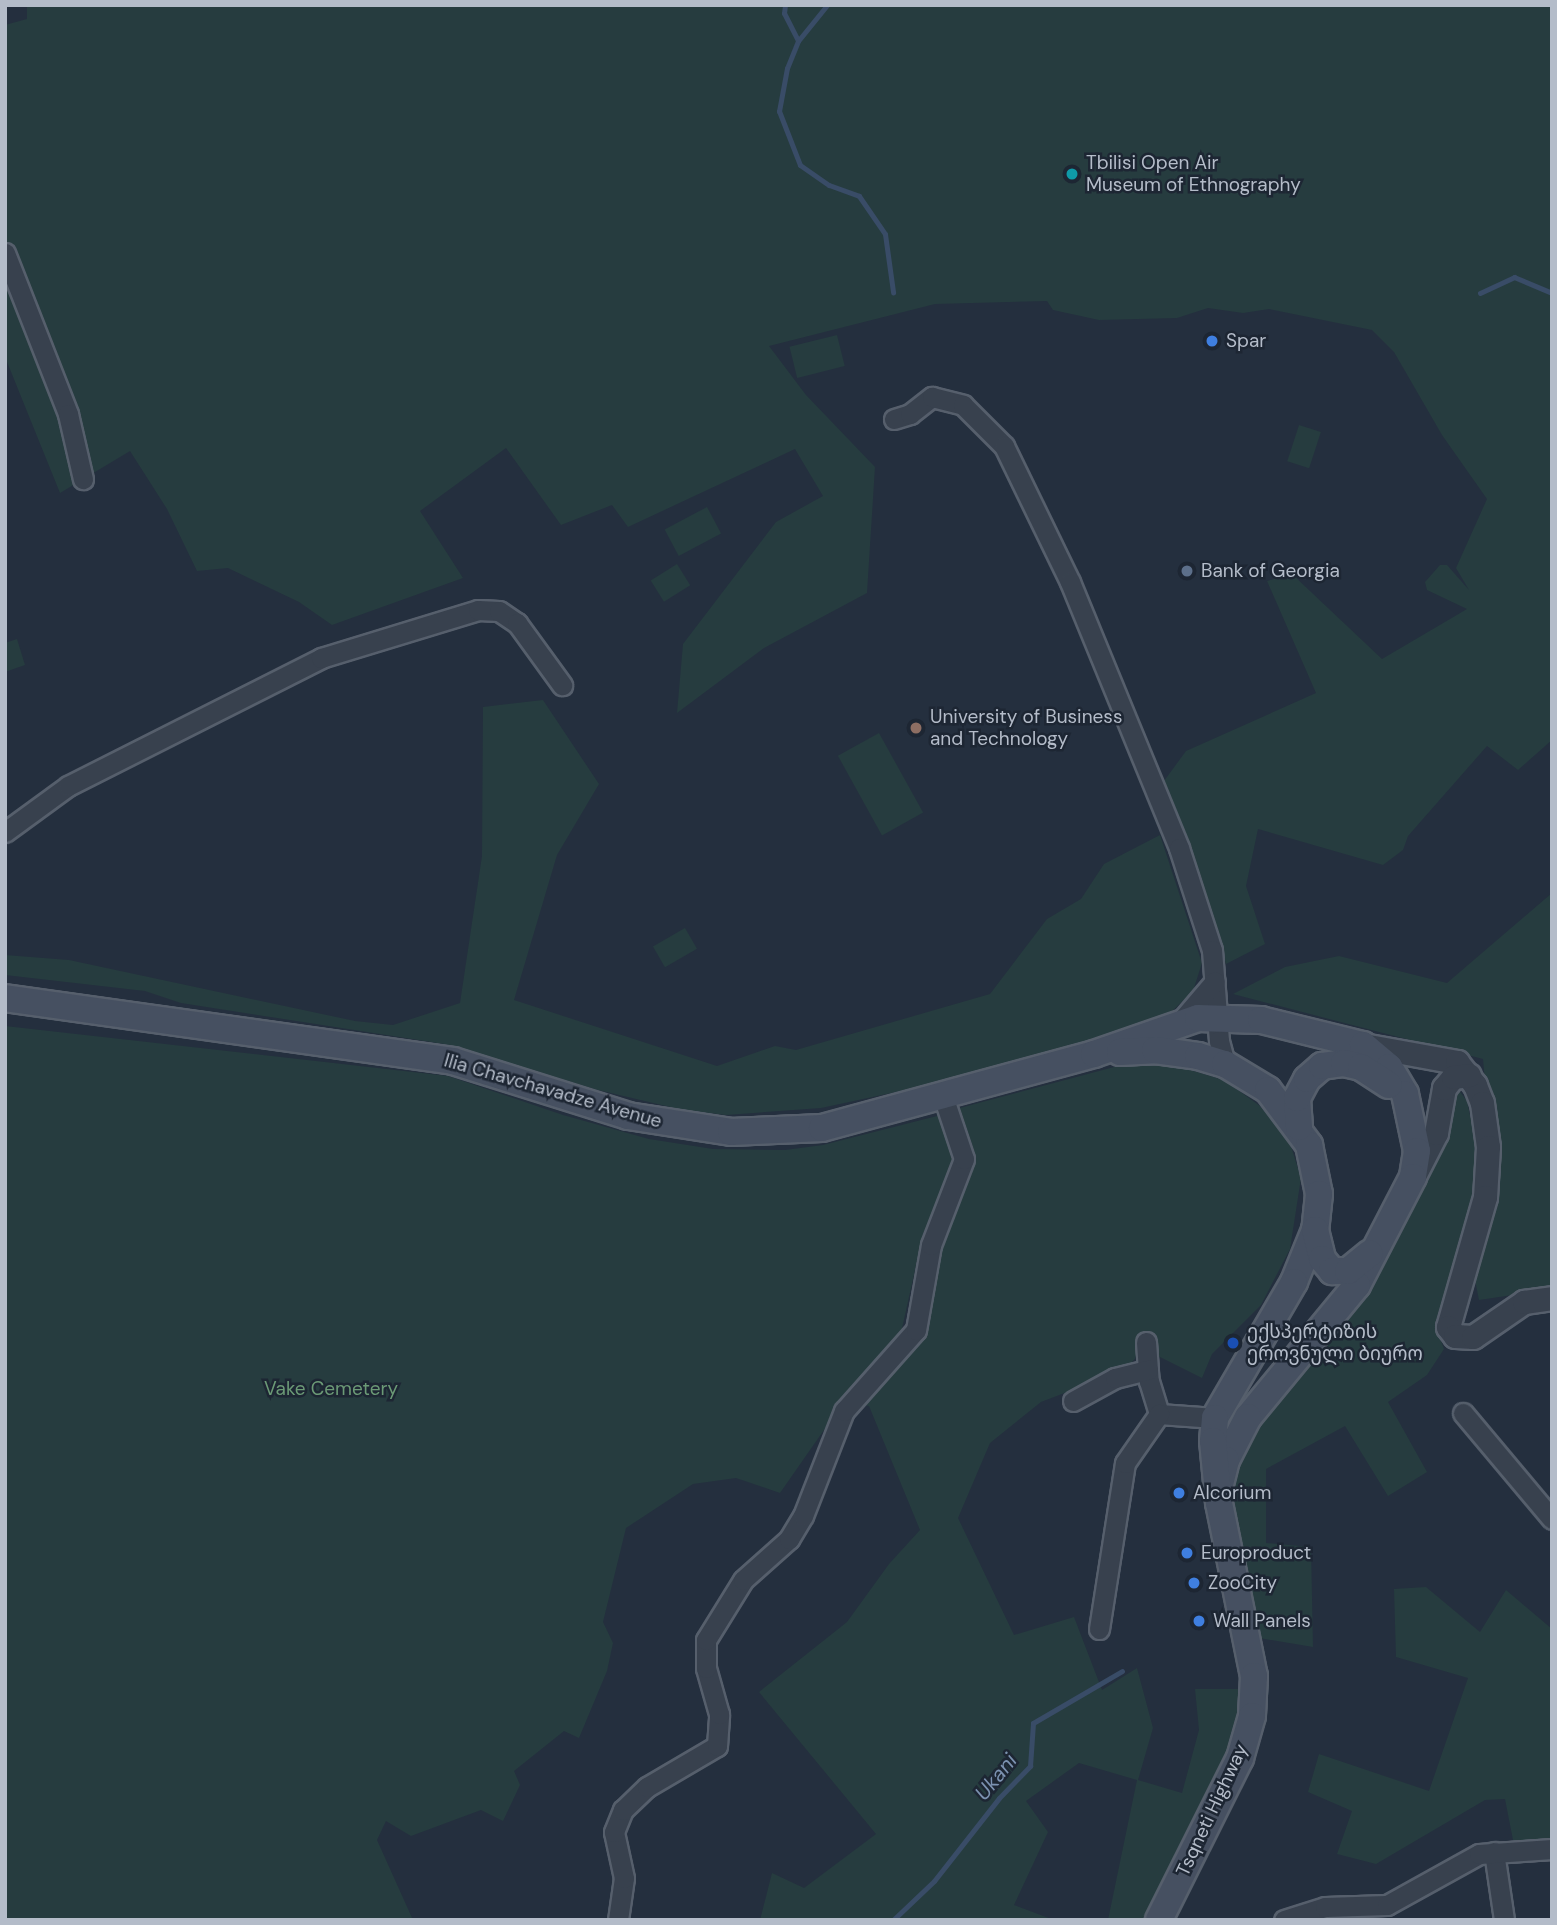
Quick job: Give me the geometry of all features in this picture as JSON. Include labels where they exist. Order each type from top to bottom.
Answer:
[{"type":"main road","name":"Ilia Chavchavadze Avenue","points":[[5,998],[453,1060],[628,1116],[705,1130],[767,1133],[822,1128],[1094,1054]]},
{"type":"main road","name":"Tsqneti Highway","points":[[1094,1054],[1181,1021],[1218,1016],[1290,1025],[1363,1045],[1397,1079],[1412,1114],[1417,1151],[1413,1177],[1339,1310],[1248,1417],[1226,1460],[1218,1490]]},
{"type":"main road","points":[[1094,1054],[1155,1050],[1225,1064],[1268,1090],[1299,1127]]},
{"type":"main road","points":[[1374,1250],[1348,1271],[1332,1271],[1322,1259],[1315,1230],[1318,1177],[1299,1127],[1296,1111],[1302,1087],[1313,1072],[1332,1063],[1361,1066],[1377,1075],[1412,1114]]},
{"type":"main road","points":[[1215,1418],[1284,1303],[1315,1230]]},
{"type":"main road","name":"Tsqneti Highway","points":[[1159,1920],[1240,1758],[1252,1716],[1254,1676],[1218,1490],[1215,1418]]},
{"type":"street","points":[[5,253],[68,414],[83,479]]},
{"type":"street","points":[[894,419],[910,414],[933,397],[963,405],[1004,446],[1059,557],[1166,816],[1212,950],[1225,1064]]},
{"type":"street","points":[[5,832],[68,786],[321,658],[478,610],[499,611],[517,622],[562,685]]},
{"type":"street","points":[[1181,1021],[1215,982]]},
{"type":"street","points":[[1363,1045],[1447,1057],[1469,1075],[1482,1103],[1488,1167],[1485,1197],[1448,1327],[1455,1336],[1473,1337],[1524,1302],[1552,1298]]},
{"type":"street","points":[[1413,1177],[1436,1133],[1444,1088],[1453,1077],[1469,1075]]},
{"type":"street","points":[[618,1920],[624,1878],[614,1832],[623,1811],[657,1780],[716,1746],[719,1714],[706,1668],[706,1640],[743,1580],[796,1528],[844,1412],[916,1329],[931,1245],[964,1159],[943,1096]]},
{"type":"street","points":[[1099,1629],[1125,1463],[1159,1414],[1148,1370],[1146,1342]]},
{"type":"street","points":[[1073,1401],[1115,1378],[1148,1370]]},
{"type":"street","points":[[1463,1413],[1552,1519]]},
{"type":"street","points":[[1159,1414],[1215,1418]]},
{"type":"street","points":[[1284,1920],[1325,1907],[1366,1914],[1404,1899],[1465,1861],[1494,1852],[1552,1849]]},
{"type":"street","points":[[1494,1852],[1504,1920]]},
{"type":"green space","points":[[27,5],[1552,5],[1552,740],[1518,770],[1487,746],[1408,836],[1403,850],[1383,865],[1258,829],[1246,886],[1265,944],[1226,964],[1164,781],[1186,751],[1316,693],[1267,581],[1292,574],[1382,659],[1467,609],[1427,590],[1425,582],[1440,565],[1447,565],[1469,590],[1456,568],[1487,499],[1442,435],[1394,352],[1372,330],[1269,309],[1243,313],[1208,308],[1177,318],[1099,320],[1053,310],[1047,301],[935,304],[769,346],[806,395],[875,467],[867,593],[764,648],[677,713],[683,644],[776,522],[823,496],[795,449],[628,527],[612,505],[561,525],[506,448],[420,511],[463,578],[332,625],[299,602],[228,568],[197,571],[167,509],[130,451],[60,493],[5,357],[5,25],[27,19]]},
{"type":"green space","points":[[837,335],[845,366],[797,378],[789,347]]},
{"type":"green space","points":[[1299,425],[1321,432],[1309,468],[1287,461]]},
{"type":"green space","points":[[707,507],[721,533],[679,556],[665,530]]},
{"type":"green space","points":[[677,564],[690,585],[664,602],[651,580]]},
{"type":"green space","points":[[17,639],[25,665],[5,672],[5,643]]},
{"type":"green space","points":[[543,700],[599,784],[557,855],[514,1000],[717,1066],[775,1046],[796,1050],[990,994],[1047,919],[1081,899],[1104,864],[1160,835],[1202,963],[1193,991],[1163,1020],[938,1083],[821,1108],[726,1115],[683,1110],[598,1090],[444,1044],[181,1003],[145,991],[5,975],[5,955],[69,960],[355,1021],[393,1025],[460,1003],[482,856],[483,707]]},
{"type":"green space","points":[[879,733],[923,813],[882,835],[838,756]]},
{"type":"green space","points":[[1552,893],[1552,1289],[1479,1300],[1474,1275],[1493,1175],[1483,1059],[1233,994],[1285,967],[1339,956],[1447,983]]},
{"type":"green space","points":[[685,928],[697,949],[665,967],[653,946]]},
{"type":"green space","name":"Vake Cemetery","points":[[5,1026],[448,1076],[563,1115],[649,1139],[713,1149],[785,1150],[823,1145],[941,1115],[959,1161],[923,1234],[901,1333],[847,1397],[780,1493],[736,1478],[693,1484],[626,1528],[603,1622],[613,1643],[607,1671],[579,1738],[564,1731],[514,1771],[520,1785],[503,1821],[481,1810],[411,1836],[386,1821],[377,1840],[413,1920],[5,1920]]},
{"type":"green space","points":[[1133,1062],[1180,1067],[1224,1080],[1260,1106],[1278,1126],[1290,1143],[1301,1178],[1290,1249],[1261,1305],[1212,1354],[1202,1378],[1138,1346],[1135,1359],[1122,1371],[1041,1402],[990,1443],[958,1518],[1014,1635],[1074,1617],[1102,1690],[1137,1668],[1153,1728],[1138,1780],[1182,1793],[1199,1730],[1195,1689],[1245,1689],[1231,1751],[1146,1920],[1108,1920],[1137,1780],[1079,1763],[1026,1801],[1048,1832],[1014,1905],[1054,1920],[760,1920],[772,1873],[804,1888],[876,1834],[759,1692],[847,1622],[889,1564],[920,1530],[869,1406],[860,1404],[895,1362],[958,1198],[956,1109]]},
{"type":"green space","points":[[1458,1089],[1467,1101],[1481,1168],[1438,1333],[1444,1349],[1427,1375],[1388,1402],[1427,1472],[1388,1496],[1345,1426],[1266,1469],[1266,1543],[1311,1547],[1313,1647],[1253,1637],[1228,1494],[1240,1440],[1339,1322],[1438,1109]]},
{"type":"green space","points":[[1426,1587],[1480,1632],[1506,1590],[1552,1629],[1552,1840],[1513,1840],[1505,1799],[1485,1800],[1376,1864],[1337,1854],[1352,1811],[1308,1792],[1319,1754],[1429,1791],[1468,1678],[1396,1657],[1394,1589]]},
{"type":"waterway","points":[[785,5],[784,13],[798,41],[787,68],[779,111],[800,165],[829,185],[859,196],[885,234],[893,292]]},
{"type":"waterway","points":[[798,41],[827,5]]},
{"type":"waterway","points":[[1480,293],[1514,277],[1552,293]]},
{"type":"waterway","name":"Ukani","points":[[893,1920],[934,1881],[999,1798],[1030,1766],[1033,1723],[1122,1671]]},
{"type":"place","name":"Tbilisi Open Air Museum of Ethnography","points":[[1072,174]]},
{"type":"place","name":"Spar","points":[[1212,341]]},
{"type":"place","name":"Bank of Georgia","points":[[1187,571]]},
{"type":"place","name":"University of Business and Technology","points":[[916,728]]},
{"type":"place","name":"ექსპერტიზის ეროვნული ბიურო","points":[[1233,1343]]},
{"type":"place","name":"Alcorium","points":[[1179,1493]]},
{"type":"place","name":"Europroduct","points":[[1187,1553]]},
{"type":"place","name":"ZooCity","points":[[1194,1583]]},
{"type":"place","name":"Wall Panels","points":[[1199,1621]]}]
